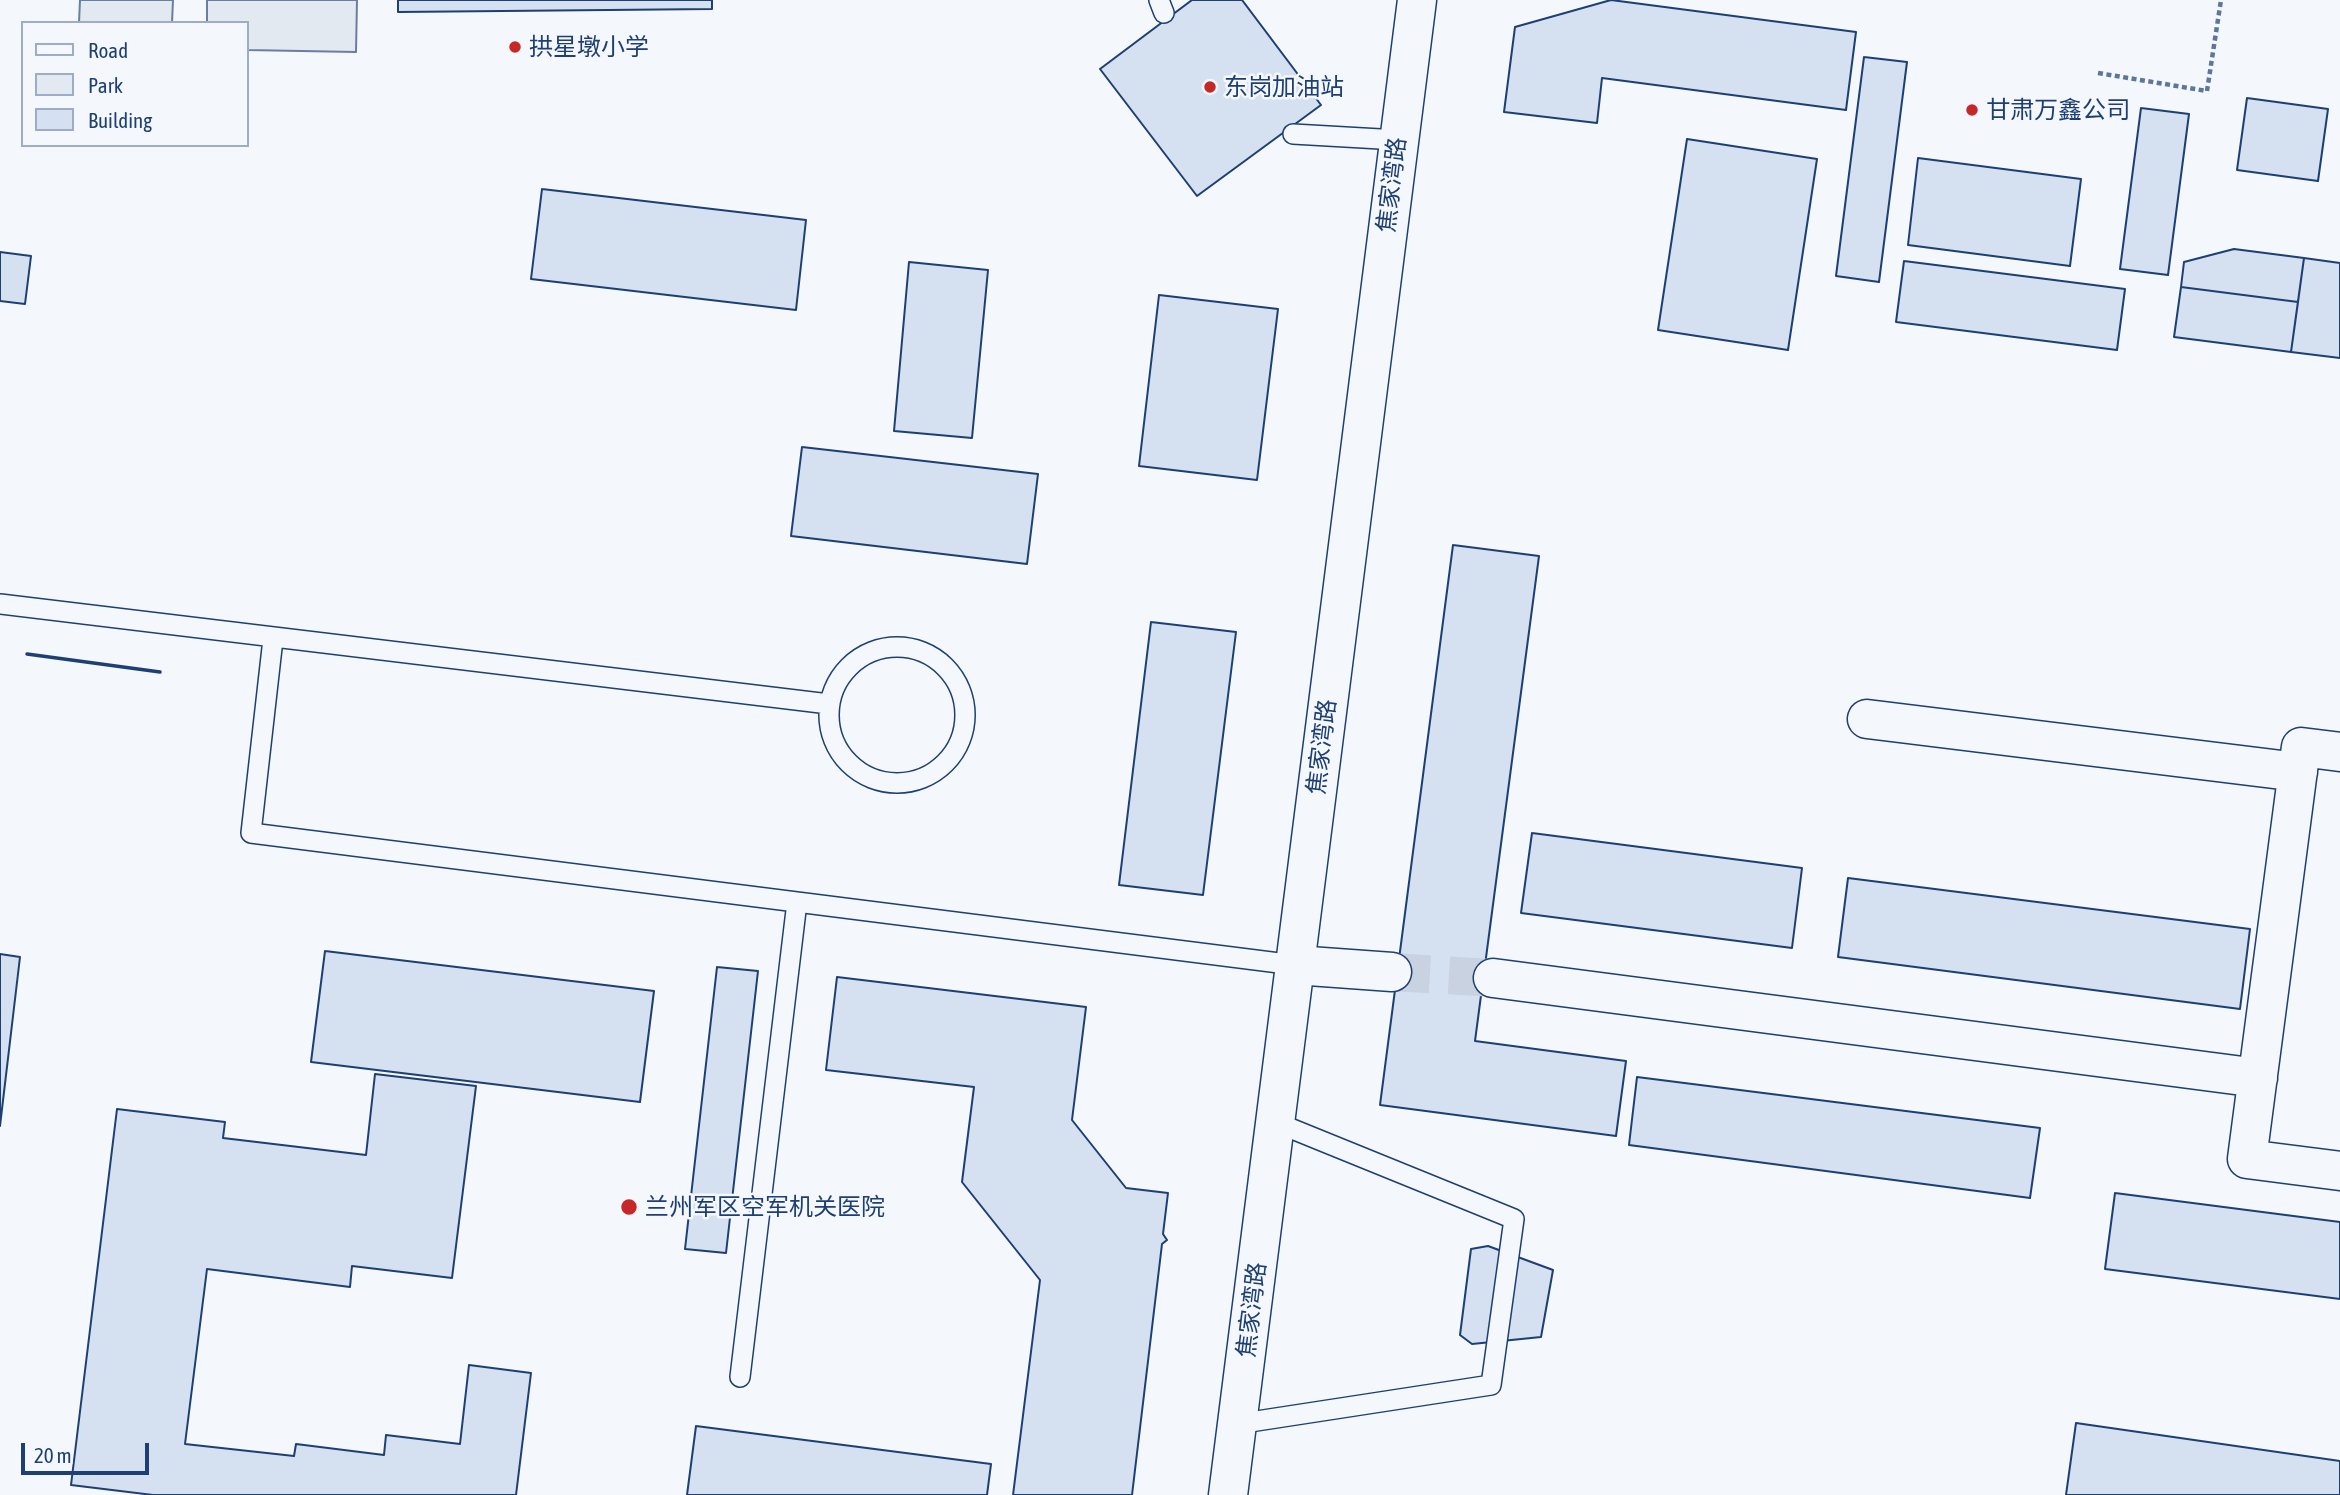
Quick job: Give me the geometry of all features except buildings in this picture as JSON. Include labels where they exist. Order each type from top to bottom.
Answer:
[{"type":"street","name":"焦家湾路","points":[[1228,1495],[1417,0]]},
{"type":"street","points":[[1867,719],[2298,772]]},
{"type":"street","points":[[2340,752],[2301,747],[2247,1160],[2340,1171]]},
{"type":"street","points":[[1295,965],[1392,972]]},
{"type":"street","points":[[1493,978],[2258,1078]]},
{"type":"lane","points":[[1293,134],[1398,140]]},
{"type":"lane","points":[[0,604],[829,704]]},
{"type":"lane","points":[[273,639],[251,833],[1295,965]]},
{"type":"lane","points":[[908,646],[934,656],[954,675],[965,699],[966,726],[956,752],[938,771],[913,782],[886,783],[861,774],[841,755],[830,731],[829,704],[838,678],[857,659],[881,648],[908,646]]},
{"type":"lane","points":[[740,1377],[797,902]]},
{"type":"lane","points":[[1237,1424],[1491,1385],[1514,1219],[1275,1122]]},
{"type":"path","points":[[2098,73],[2207,91],[2221,0]]},
{"type":"green space","points":[[80,0],[173,0],[172,21],[79,21]]},
{"type":"green space","points":[[207,0],[357,0],[356,52],[248,50],[248,21],[207,21]]},
{"type":"tunnel","points":[[1392,972],[1493,978]]},
{"type":"wall","points":[[27,654],[160,672]]},
{"type":"place","name":"拱星墩小学","points":[[515,47]]},
{"type":"place","name":"东岗加油站","points":[[1210,87]]},
{"type":"place","name":"甘肃万鑫公司","points":[[1972,110]]},
{"type":"place","name":"兰州军区空军机关医院","points":[[629,1207]]}]
